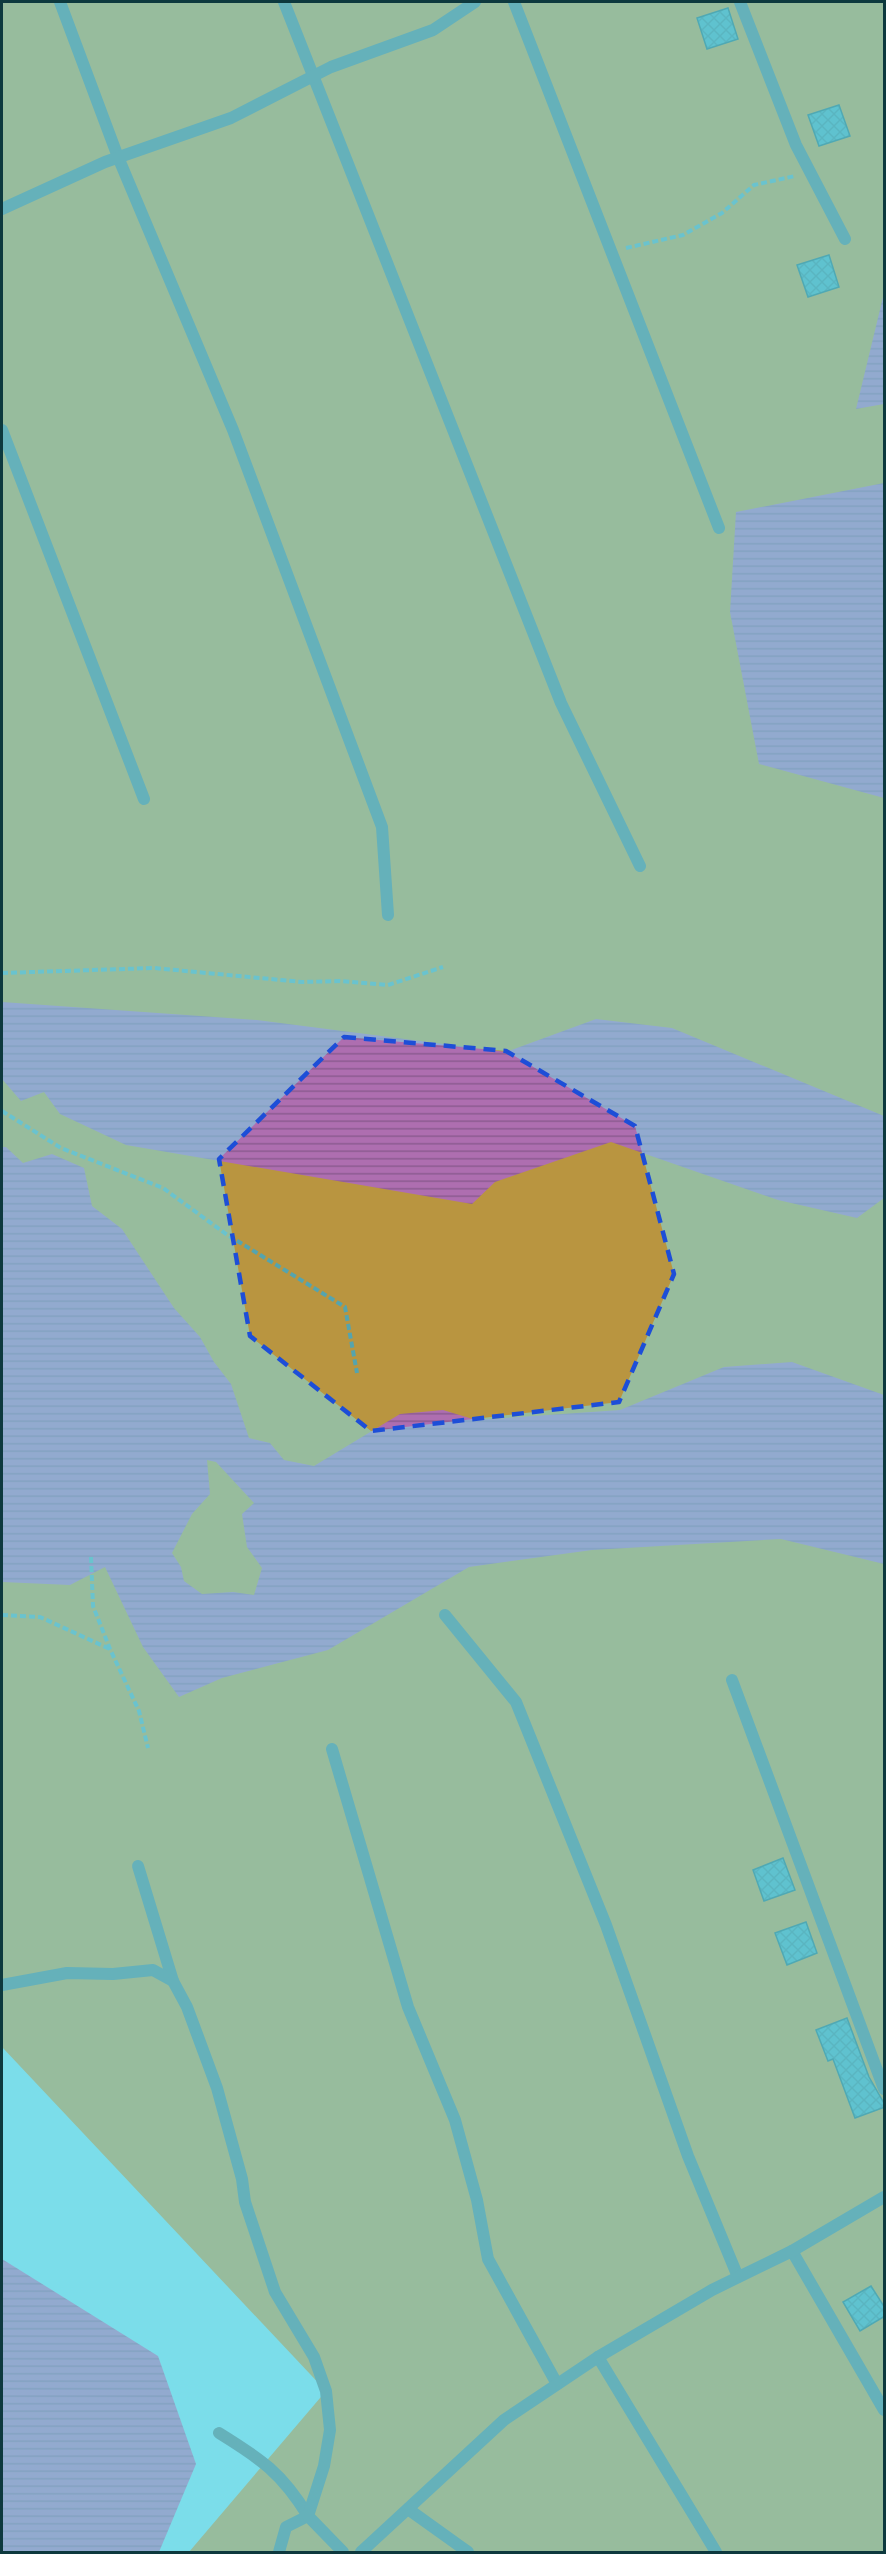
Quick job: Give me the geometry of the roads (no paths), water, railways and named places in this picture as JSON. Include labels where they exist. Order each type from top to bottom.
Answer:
[{"type":"street","points":[[60,2],[118,157],[233,430],[381,827],[388,915]]},
{"type":"street","points":[[284,2],[561,703],[640,866]]},
{"type":"street","points":[[2,209],[118,157],[231,118],[332,67],[433,30],[476,2]]},
{"type":"street","points":[[514,2],[719,528]]},
{"type":"street","points":[[740,2],[796,145],[845,240]]},
{"type":"street","points":[[2,430],[144,799]]},
{"type":"street","points":[[445,1615],[516,1702],[606,1924],[688,2156],[738,2277]]},
{"type":"street","points":[[732,1680],[885,2089]]},
{"type":"street","points":[[332,1749],[408,2007],[455,2121],[477,2200],[488,2259],[557,2384]]},
{"type":"street","points":[[138,1866],[173,1981],[187,2007],[217,2088],[242,2179],[245,2202],[275,2292],[314,2357],[326,2391],[330,2430],[324,2466],[308,2516],[286,2527],[279,2553]]},
{"type":"street","points":[[2,1985],[67,1973],[113,1974],[153,1970],[173,1981]]},
{"type":"street","points":[[361,2553],[504,2420],[598,2357],[712,2290],[792,2251],[885,2197]]},
{"type":"street","points":[[792,2251],[885,2410]]},
{"type":"street","points":[[598,2357],[716,2553]]},
{"type":"street","points":[[219,2433],[258,2457],[276,2472],[292,2490],[308,2516],[343,2553]]},
{"type":"street","points":[[408,2509],[468,2553]]}]
